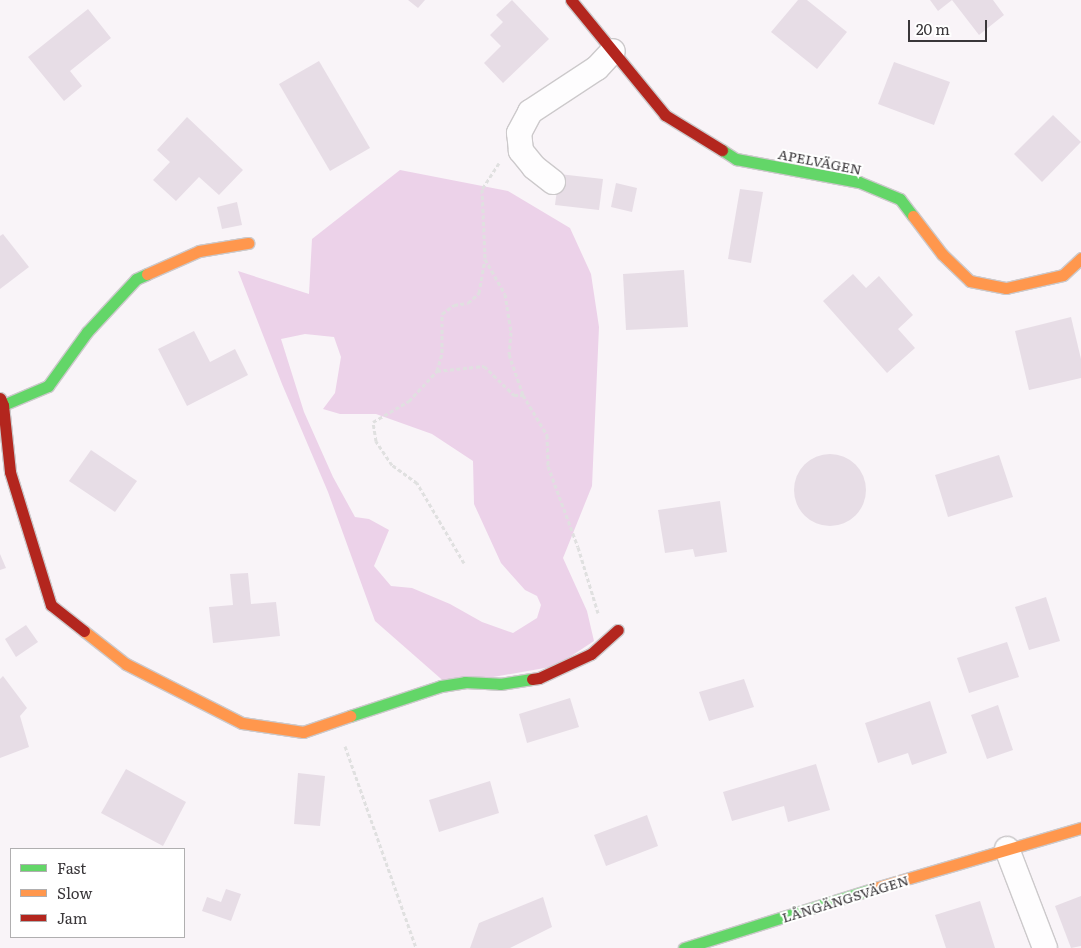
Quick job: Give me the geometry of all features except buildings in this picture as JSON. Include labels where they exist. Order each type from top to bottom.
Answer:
[{"type":"street","name":"APELVÄGEN","points":[[571,0],[665,115],[736,159],[859,182],[900,199],[942,254],[970,281],[1006,288],[1062,275],[1081,258]]},
{"type":"street","points":[[553,182],[534,167],[521,151],[519,133],[530,112],[597,68],[613,50]]},
{"type":"street","points":[[248,243],[198,251],[136,279],[87,332],[48,386],[2,401],[10,472],[51,605],[126,664],[242,723],[303,732],[441,686],[465,682],[500,684],[539,678],[591,654],[618,630]]},
{"type":"street","name":"LÅNGÄNGSVÄGEN","points":[[684,948],[1081,828]]},
{"type":"street","points":[[1007,849],[1044,948]]},
{"type":"path","points":[[464,563],[417,483],[392,465],[376,441],[373,422],[409,401],[437,371],[442,353],[442,314],[454,305],[468,303],[479,293],[485,259],[482,189],[519,133]]},
{"type":"path","points":[[485,259],[505,294],[511,332],[509,354],[523,395],[547,435],[548,466],[578,547],[607,640]]},
{"type":"path","points":[[437,371],[484,366],[514,395],[523,395]]},
{"type":"path","points":[[336,721],[416,948]]},
{"type":"shaded area","points":[[400,170],[508,191],[570,228],[591,274],[599,327],[592,486],[563,558],[587,611],[594,641],[556,666],[448,685],[375,621],[328,492],[282,384],[238,271],[309,294],[312,239]],"holes":[[[305,334],[334,337],[341,357],[335,393],[323,409],[340,414],[376,414],[432,434],[473,461],[474,504],[501,563],[525,590],[537,596],[541,605],[537,618],[513,633],[482,622],[450,604],[412,588],[391,586],[374,566],[389,530],[369,519],[355,517],[333,477],[304,412],[281,339]]]},
{"type":"traffic: fast","points":[[722,150],[736,159],[859,182],[900,199],[913,216]]},
{"type":"traffic: fast","points":[[3,405],[48,386],[87,332],[136,279],[147,274]]},
{"type":"traffic: fast","points":[[350,716],[441,686],[465,682],[500,684],[532,679]]},
{"type":"traffic: fast","points":[[684,948],[872,889]]},
{"type":"traffic: slow","points":[[913,216],[942,254],[970,281],[1006,288],[1063,275],[1081,258]]},
{"type":"traffic: slow","points":[[147,274],[199,251],[248,243]]},
{"type":"traffic: slow","points":[[84,631],[126,664],[242,723],[303,732],[350,716]]},
{"type":"traffic: slow","points":[[872,889],[1081,828]]},
{"type":"traffic: jam","points":[[571,0],[665,115],[722,150]]},
{"type":"traffic: jam","points":[[0,398],[3,405],[10,472],[51,605],[84,631]]},
{"type":"traffic: jam","points":[[532,679],[539,678],[591,654],[618,630]]}]
